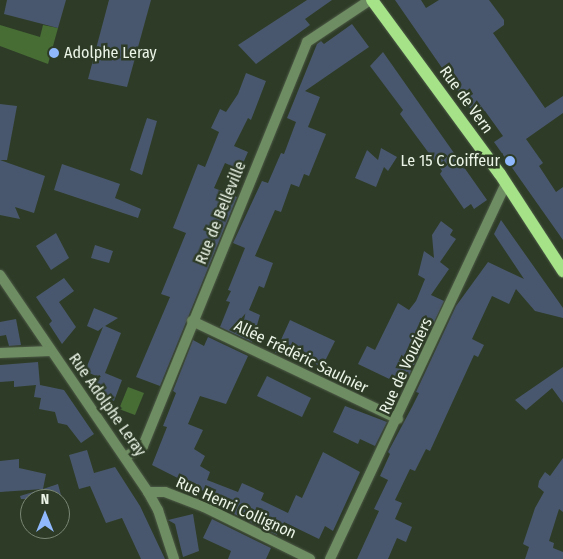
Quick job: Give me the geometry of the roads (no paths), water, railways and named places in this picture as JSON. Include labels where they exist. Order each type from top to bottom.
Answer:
[{"type":"main road","name":"Rue de Vern","points":[[371,0],[506,184],[563,271]]},
{"type":"street","name":"Rue de Belleville","points":[[125,457],[143,446],[192,321],[308,42],[371,0]]},
{"type":"street","name":"Rue de Vouziers","points":[[330,559],[398,419],[506,184]]},
{"type":"street","name":"Rue Adolphe Leray","points":[[0,275],[148,492],[158,510],[174,559]]},
{"type":"street","name":"Allée Frédéric Saulnier","points":[[192,321],[398,419]]},
{"type":"street","points":[[0,353],[51,351]]},
{"type":"street","name":"Rue Henri Collignon","points":[[148,492],[165,492],[204,507],[310,559]]},
{"type":"place","name":"Adolphe Leray","points":[[54,53]]},
{"type":"place","name":"Le 15 C Coiffeur","points":[[510,161]]}]
